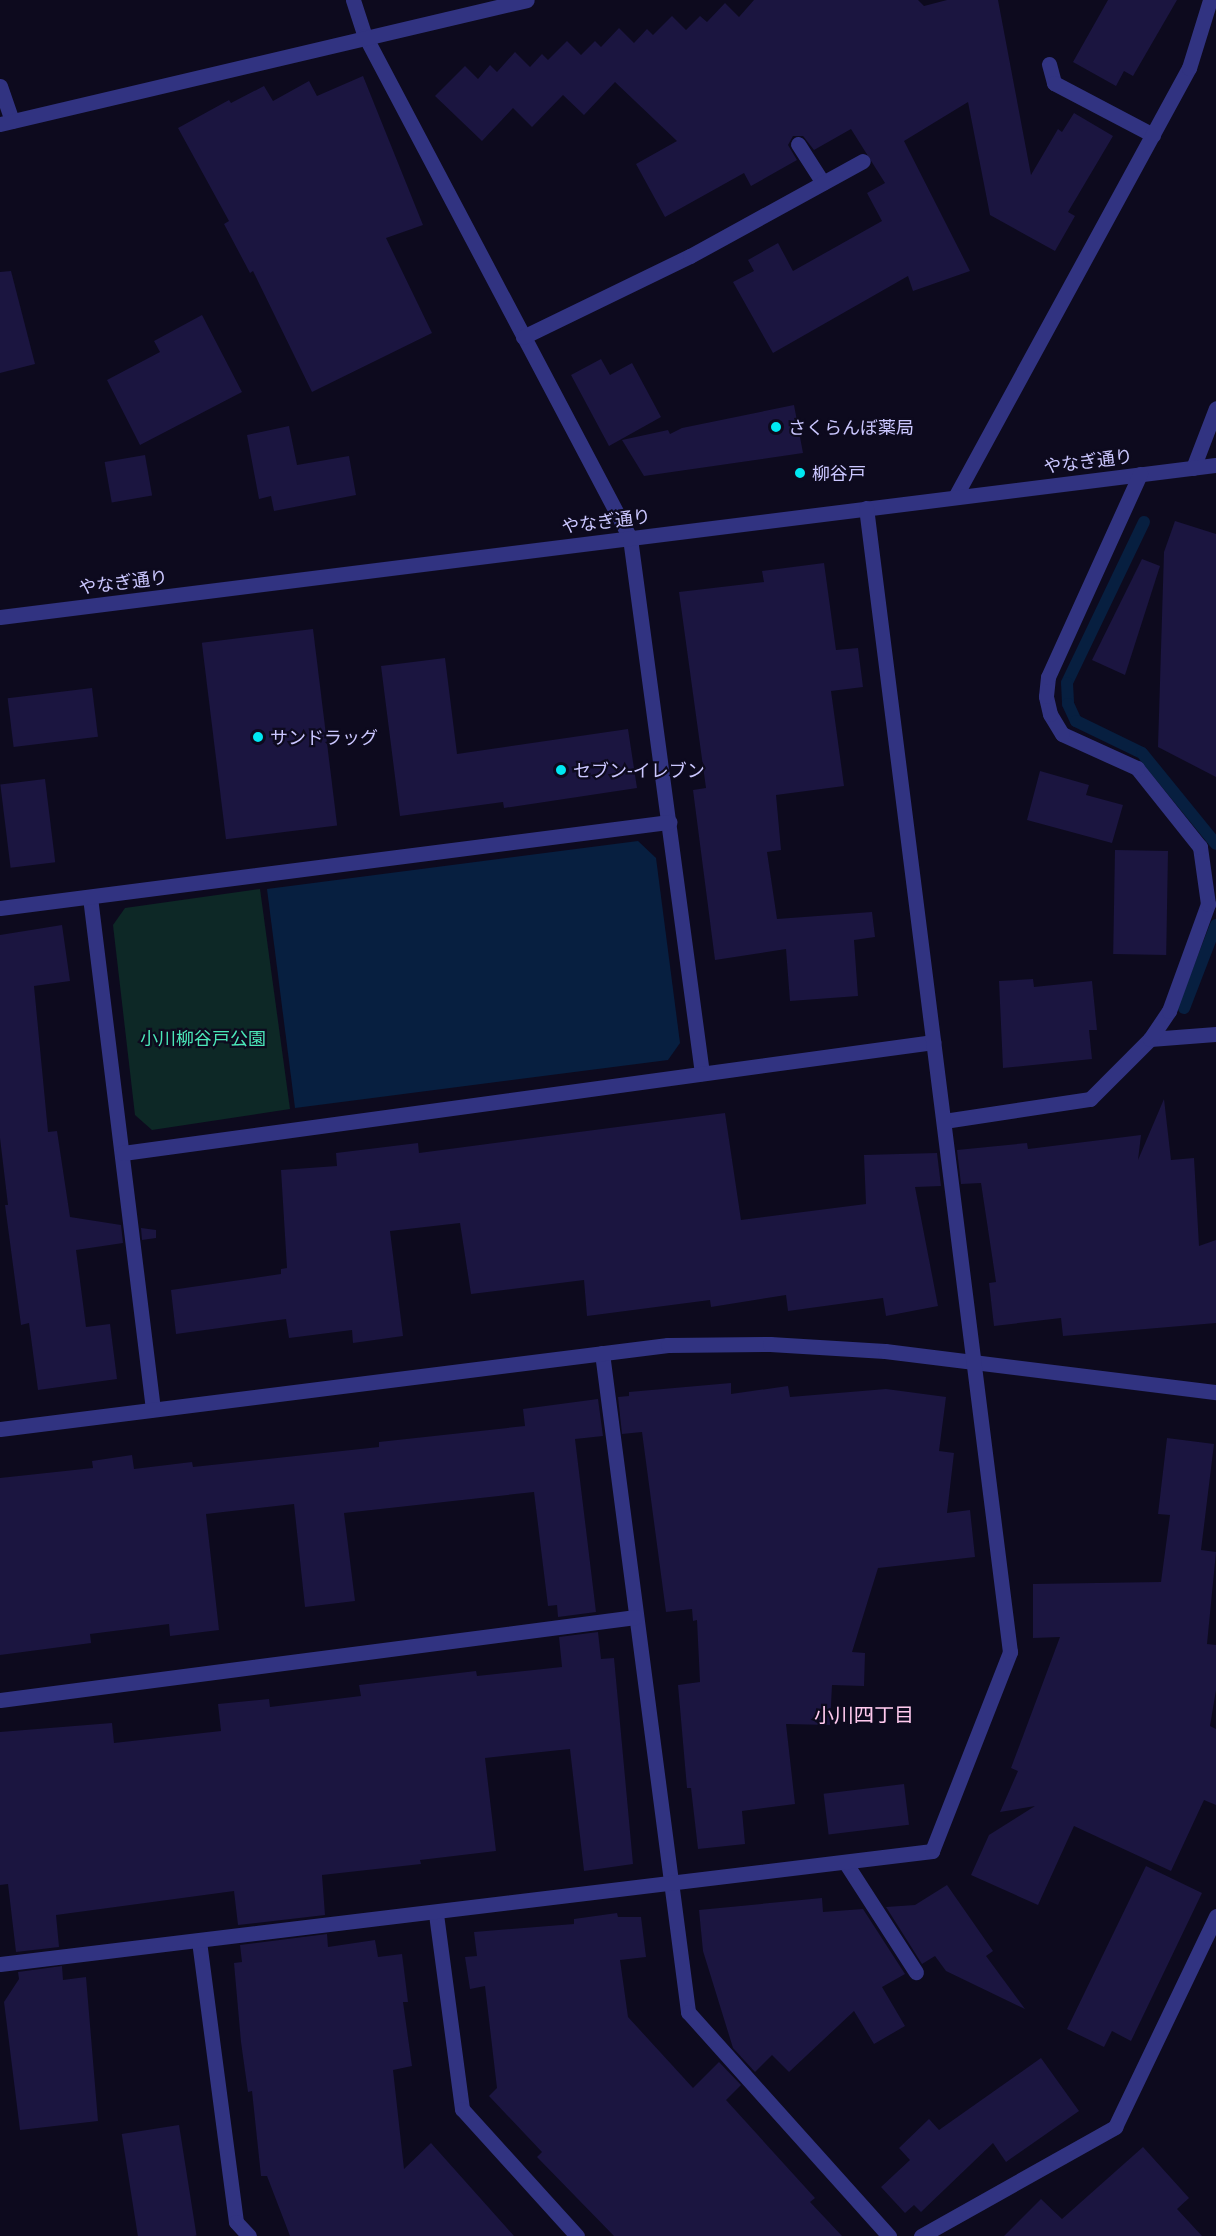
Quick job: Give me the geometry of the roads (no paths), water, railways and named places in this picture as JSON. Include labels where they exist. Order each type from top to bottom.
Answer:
[{"type":"street","points":[[353,0],[365,36],[630,538],[702,1073]]},
{"type":"street","points":[[0,86],[6,123],[365,36],[527,0]]},
{"type":"street","points":[[955,497],[1189,68],[1210,0]]},
{"type":"street","points":[[1049,64],[1054,83],[1153,135]]},
{"type":"street","points":[[798,144],[822,183]]},
{"type":"street","points":[[523,337],[690,256],[863,161]]},
{"type":"street","points":[[1193,468],[1216,408]]},
{"type":"street","name":"やなぎ通り","points":[[0,617],[1216,465]]},
{"type":"street","points":[[944,1121],[1090,1099],[1150,1039],[1169,1011],[1208,904],[1200,847],[1137,768],[1062,734],[1050,714],[1046,696],[1048,677],[1140,474]]},
{"type":"street","points":[[0,1964],[436,1914],[671,1882],[932,1851],[1010,1652],[866,508]]},
{"type":"street","points":[[0,908],[669,822]]},
{"type":"street","points":[[90,897],[153,1409]]},
{"type":"street","points":[[1150,1039],[1216,1034]]},
{"type":"street","points":[[123,1153],[933,1042]]},
{"type":"street","points":[[0,1429],[668,1345],[770,1344],[885,1351],[1216,1392]]},
{"type":"street","points":[[602,1353],[688,2012],[889,2236]]},
{"type":"street","points":[[0,1700],[636,1617]]},
{"type":"street","points":[[845,1862],[916,1972]]},
{"type":"street","points":[[436,1914],[462,2109],[577,2236]]},
{"type":"street","points":[[921,2236],[1115,2127],[1216,1916]]},
{"type":"street","points":[[199,1941],[236,2222],[249,2236]]},
{"type":"water","points":[[638,841],[656,858],[680,1043],[668,1060],[295,1108],[267,889]]},
{"type":"waterway","points":[[1144,522],[1067,683],[1068,704],[1076,721],[1142,753],[1216,844]]},
{"type":"waterway","points":[[1184,1008],[1216,925]]},
{"type":"place","name":"さくらんぼ薬局","points":[[776,427]]},
{"type":"place","name":"柳谷戸","points":[[800,473]]},
{"type":"place","name":"サンドラッグ","points":[[258,737]]},
{"type":"place","name":"セブン-イレブン","points":[[561,770]]},
{"type":"district","name":"小川四丁目","points":[[864,1714]]},
{"type":"park label","name":"小川柳谷戸公園","points":[[203,1038]]}]
